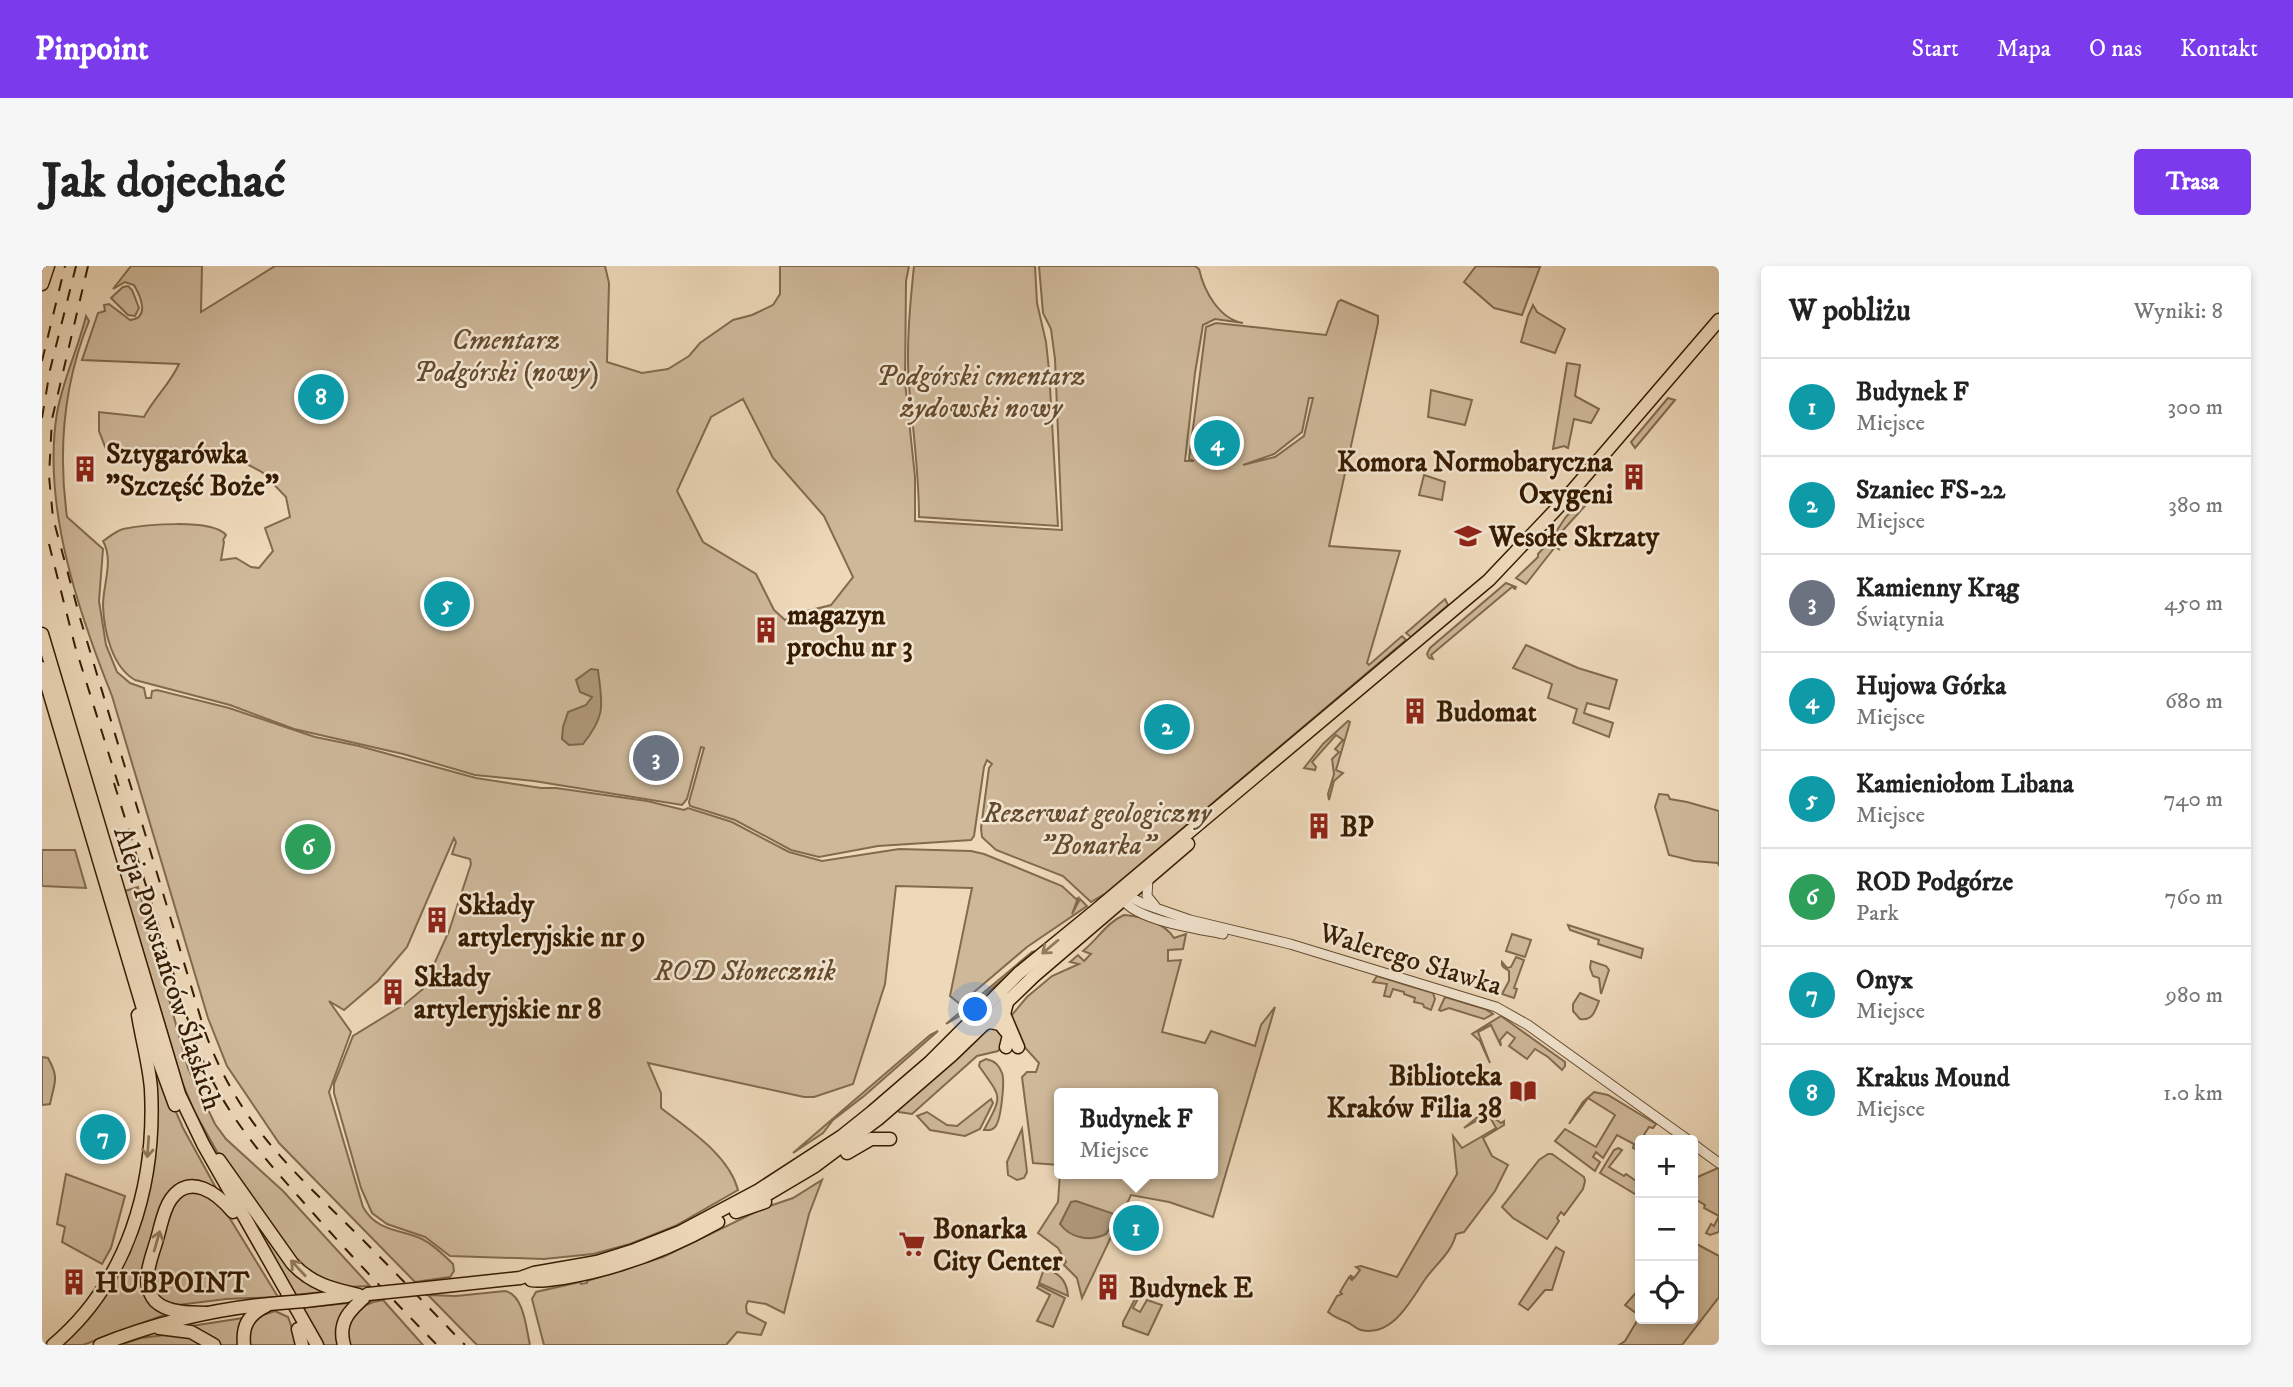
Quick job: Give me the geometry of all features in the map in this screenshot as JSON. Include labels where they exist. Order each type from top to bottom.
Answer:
[{"type":"main road","points":[[42,284],[48,266]]},
{"type":"main road","points":[[100,1345],[144,1329],[207,1313],[282,1302],[520,1279],[542,1281],[605,1269],[650,1255],[685,1240],[815,1166],[952,1055],[1008,999],[1123,896],[1489,580],[1561,504],[1719,320]]},
{"type":"main road","points":[[959,1020],[1148,879],[1506,575],[1719,331]]},
{"type":"main road","name":"Aleja Powstańców Śląskich","points":[[42,634],[170,1066],[195,1129],[282,1302]]},
{"type":"main road","name":"Aleja Powstańców Śląskich","points":[[42,668],[173,1102],[282,1302]]},
{"type":"main road","points":[[53,1345],[88,1310],[106,1287],[130,1236],[142,1196],[149,1147],[151,1086],[129,963]]},
{"type":"main road","points":[[892,1102],[1019,973]]},
{"type":"main road","points":[[981,1025],[990,1022],[1000,1024],[1009,1035],[1012,1047],[1004,1014],[1008,999]]},
{"type":"main road","points":[[520,1279],[534,1273],[597,1262],[680,1232],[759,1190],[875,1116]]},
{"type":"main road","points":[[195,1129],[298,1269],[319,1285],[364,1295]]},
{"type":"main road","points":[[736,1212],[750,1209],[789,1191],[862,1143],[878,1137],[890,1139]]},
{"type":"main road","points":[[680,1232],[774,1172]]},
{"type":"main road","points":[[207,1313],[173,1310],[155,1301],[148,1286],[150,1263],[166,1210],[177,1192],[191,1186],[204,1188],[216,1194],[233,1212]]},
{"type":"main road","points":[[344,1345],[342,1332],[345,1317],[364,1295]]},
{"type":"main road","points":[[282,1302],[304,1345]]},
{"type":"main road","points":[[244,1345],[244,1327],[249,1318],[261,1308],[282,1302]]},
{"type":"main road","points":[[282,1302],[317,1345]]},
{"type":"main road","points":[[144,1329],[191,1332],[214,1345]]},
{"type":"street","points":[[1148,879],[1147,896],[1159,909]]},
{"type":"street","name":"Walerego Sławka","points":[[1123,896],[1190,920],[1290,944],[1477,1000],[1503,1011],[1528,1025],[1681,1135]]},
{"type":"street","name":"Walerego Sławka","points":[[1123,896],[1143,913],[1170,922],[1244,938],[1290,944]]},
{"type":"street","points":[[1698,1148],[1719,1163]]},
{"type":"green space","points":[[131,266],[202,266],[201,312],[275,266],[605,266],[609,283],[607,362],[642,373],[668,369],[689,356],[700,343],[733,320],[773,305],[780,294],[780,266],[909,266],[906,281],[905,382],[915,477],[915,521],[1062,530],[1055,359],[1051,329],[1043,313],[1039,266],[1195,266],[1199,269],[1214,303],[1227,316],[1243,323],[1215,319],[1203,325],[1185,461],[1194,461],[1189,459],[1206,327],[1216,323],[1326,335],[1341,300],[1378,316],[1378,323],[1329,546],[1400,551],[1367,663],[1369,665],[1402,636],[1406,640],[1106,893],[1091,902],[1063,876],[996,850],[982,837],[989,768],[992,764],[987,760],[974,836],[971,840],[878,846],[819,857],[791,850],[735,820],[690,806],[704,748],[701,747],[687,799],[682,805],[534,781],[475,775],[403,754],[294,729],[230,705],[135,680],[120,666],[111,648],[103,606],[108,556],[103,541],[120,530],[133,527],[176,524],[206,526],[226,535],[221,560],[236,558],[251,567],[259,568],[273,551],[265,528],[290,517],[286,497],[262,472],[226,453],[141,453],[106,449],[99,431],[99,412],[144,417],[179,364],[82,360],[98,313],[105,311],[104,305],[109,304],[130,320],[142,311],[134,285],[125,282],[113,289]],"holes":[[[1309,398],[1313,398],[1304,436],[1275,457],[1243,465],[1274,454],[1302,432]],[[743,399],[773,458],[824,516],[853,577],[831,605],[795,614],[785,620],[774,610],[756,574],[703,542],[677,491],[711,417]]]},
{"type":"green space","name":"Podgórski cmentarz żydowski nowy","points":[[914,266],[1035,266],[1037,303],[1049,370],[1058,526],[919,517],[908,371]]},
{"type":"green space","points":[[1476,266],[1540,267],[1522,315],[1494,308],[1464,282]]},
{"type":"green space","points":[[128,286],[132,290],[139,308],[135,316],[128,315],[111,298]]},
{"type":"green space","points":[[1533,305],[1537,312],[1565,329],[1555,353],[1521,342]]},
{"type":"green space","name":"ROD Słonecznik","points":[[86,316],[89,321],[74,368],[65,418],[63,467],[67,517],[103,549],[99,601],[106,645],[117,672],[130,683],[144,688],[146,698],[151,698],[152,691],[157,690],[229,708],[315,737],[359,746],[476,778],[647,801],[684,810],[688,808],[732,822],[789,852],[822,861],[899,849],[971,851],[1062,886],[1078,898],[1072,914],[1080,899],[1087,906],[1027,947],[960,1004],[950,996],[972,888],[896,886],[885,984],[853,1084],[814,1097],[804,1097],[648,1063],[661,1093],[661,1108],[717,1154],[733,1177],[738,1190],[675,1226],[630,1244],[593,1254],[544,1259],[450,1256],[425,1237],[387,1224],[372,1213],[361,1188],[334,1093],[334,1084],[353,1036],[405,1004],[423,989],[449,931],[471,864],[470,859],[452,854],[456,842],[454,838],[407,947],[378,981],[344,1010],[329,1001],[351,1032],[329,1092],[363,1207],[375,1221],[390,1229],[422,1239],[453,1264],[454,1271],[450,1277],[415,1282],[279,1143],[227,1066],[208,1018],[112,696],[76,593],[59,521],[54,484],[57,413]]},
{"type":"green space","points":[[1567,363],[1580,365],[1575,396],[1599,409],[1591,423],[1574,419],[1568,448],[1564,446],[1553,449]]},
{"type":"green space","points":[[1431,390],[1472,400],[1465,425],[1428,417]]},
{"type":"green space","points":[[1668,398],[1675,400],[1635,448],[1631,442]]},
{"type":"green space","points":[[1424,475],[1445,482],[1442,500],[1419,495]]},
{"type":"green space","points":[[1587,493],[1594,496],[1555,539],[1552,538],[1565,518]]},
{"type":"green space","points":[[1549,542],[1560,550],[1555,547],[1526,584],[1516,578],[1538,557]]},
{"type":"green space","points":[[1506,583],[1516,587],[1515,589],[1512,587],[1431,655],[1433,659],[1429,658],[1427,654],[1430,648]]},
{"type":"green space","points":[[1445,599],[1448,605],[1411,637],[1406,633]]},
{"type":"green space","points":[[1526,645],[1578,668],[1617,680],[1609,709],[1587,703],[1584,713],[1613,723],[1609,737],[1573,723],[1577,709],[1548,698],[1552,684],[1513,668]]},
{"type":"green space","points":[[1350,722],[1336,770],[1343,773],[1334,781],[1329,800],[1328,794],[1334,774],[1332,759],[1339,752],[1335,749],[1343,740],[1336,735],[1312,762],[1315,770],[1304,768],[1323,744]]},
{"type":"green space","points":[[1659,794],[1719,811],[1719,866],[1718,863],[1669,855],[1655,807]]},
{"type":"green space","points":[[42,850],[75,850],[86,888],[42,886]]},
{"type":"green space","points":[[138,887],[188,1068],[215,1124],[226,1139],[283,1191],[370,1286],[344,1287],[307,1274],[220,1157],[194,1111],[182,1082],[125,891]]},
{"type":"green space","points":[[1124,915],[1152,921],[1165,928],[1174,938],[1186,934],[1183,949],[1168,950],[1168,961],[1181,960],[1162,1032],[1205,1043],[1211,1031],[1255,1046],[1261,1025],[1275,1007],[1213,1217],[1169,1202],[1131,1195],[1082,1298],[1077,1278],[1064,1265],[1066,1262],[1058,1248],[1038,1233],[1058,1202],[1060,1179],[1218,1179],[1218,1088],[1054,1088],[1054,1165],[1033,1163],[1022,1077],[1027,1072],[1036,1072],[1039,1063],[1020,1042],[1011,1016],[1027,997],[1052,976],[1079,964],[1070,962],[1078,955],[1084,961],[1091,954],[1083,951]]},
{"type":"green space","points":[[1568,925],[1643,949],[1641,958],[1598,944],[1599,940],[1570,930]]},
{"type":"green space","points":[[1512,934],[1531,940],[1525,957],[1506,951]]},
{"type":"green space","points":[[1037,951],[958,1017],[946,1024],[1032,952]]},
{"type":"green space","points":[[1516,957],[1524,960],[1514,988],[1517,989],[1514,998],[1502,994],[1509,981],[1509,971],[1502,962],[1507,968],[1511,967]]},
{"type":"green space","points":[[1591,961],[1606,966],[1609,970],[1601,994],[1599,978],[1593,976],[1590,968]]},
{"type":"green space","points":[[1377,976],[1433,993],[1435,999],[1431,1010],[1414,1002],[1415,998],[1404,992],[1393,989],[1390,997],[1384,996],[1387,984],[1373,982]]},
{"type":"green space","points":[[1580,993],[1599,1001],[1588,1018],[1580,1019],[1573,1011],[1573,1004]]},
{"type":"green space","points":[[1445,997],[1493,1014],[1484,1019],[1449,1008],[1441,1011],[1439,1010]]},
{"type":"green space","points":[[1501,1016],[1565,1062],[1562,1070],[1535,1049],[1527,1059],[1509,1046],[1515,1038],[1507,1032],[1500,1040],[1501,1046],[1491,1025],[1478,1032],[1490,1063],[1480,1041],[1472,1034]]},
{"type":"green space","points":[[1000,1026],[1004,1044],[998,1051],[977,1056],[912,1114],[899,1112],[898,1110],[984,1028]]},
{"type":"green space","points":[[938,1031],[833,1120],[823,1133],[793,1153],[930,1035]]},
{"type":"green space","points":[[42,1057],[48,1058],[55,1081],[50,1104],[42,1105]]},
{"type":"green space","points":[[153,1059],[183,1128],[216,1188],[179,1188],[145,1276],[165,1311],[164,1315],[83,1345],[57,1345],[134,1239]]},
{"type":"green space","points":[[986,1059],[998,1066],[1003,1077],[999,1117],[995,1127],[989,1130],[984,1130],[997,1103],[997,1097],[996,1091],[979,1066],[980,1062]]},
{"type":"green space","points":[[1594,1092],[1608,1095],[1656,1124],[1653,1128],[1649,1127],[1644,1135],[1635,1135],[1635,1149],[1634,1144],[1617,1135],[1603,1158],[1596,1152],[1593,1157],[1600,1162],[1595,1171],[1555,1141],[1565,1129],[1596,1147],[1615,1115],[1588,1098],[1569,1124],[1583,1102]]},
{"type":"green space","points":[[991,1099],[993,1103],[980,1129],[965,1136],[930,1130],[917,1116],[927,1112],[947,1125],[957,1126]]},
{"type":"green space","points":[[1485,1111],[1501,1123],[1504,1121],[1504,1125],[1483,1138],[1492,1156],[1508,1165],[1495,1191],[1464,1232],[1456,1234],[1447,1252],[1408,1305],[1383,1328],[1372,1331],[1357,1329],[1330,1314],[1328,1312],[1337,1296],[1342,1294],[1340,1292],[1349,1277],[1352,1280],[1350,1275],[1354,1278],[1360,1270],[1356,1267],[1361,1266],[1397,1277],[1457,1174],[1453,1136],[1462,1148],[1496,1128],[1491,1119],[1485,1116],[1464,1128]]},
{"type":"green space","points":[[1022,1129],[1027,1172],[1024,1178],[1017,1180],[1008,1175],[1007,1162]]},
{"type":"green space","points":[[1614,1150],[1622,1150],[1609,1167],[1635,1180],[1635,1194],[1600,1173]]},
{"type":"green space","points":[[1552,1154],[1584,1177],[1585,1181],[1583,1189],[1564,1215],[1561,1212],[1557,1218],[1559,1221],[1547,1239],[1513,1218],[1502,1207],[1539,1160]]},
{"type":"green space","points":[[1719,1169],[1719,1216],[1704,1208],[1705,1205],[1698,1201],[1698,1177]]},
{"type":"green space","points":[[66,1174],[125,1196],[111,1248],[102,1264],[62,1242],[65,1227],[57,1224]]},
{"type":"green space","points":[[228,1180],[291,1267],[324,1292],[293,1295]]},
{"type":"green space","points":[[822,1180],[809,1214],[784,1313],[766,1304],[748,1301],[746,1306],[747,1313],[766,1323],[761,1335],[737,1332],[726,1345],[544,1345],[532,1299],[536,1292],[580,1282],[587,1283],[663,1257],[764,1208],[793,1198]]},
{"type":"green space","points":[[194,1189],[221,1204],[278,1297],[226,1299],[178,1305],[158,1299],[150,1277],[151,1269],[176,1198]]},
{"type":"green space","points":[[1719,1216],[1719,1232],[1710,1235],[1706,1233],[1711,1224],[1714,1226]]},
{"type":"green space","points":[[1698,1245],[1719,1256],[1719,1297],[1682,1345],[1619,1345],[1625,1341],[1635,1324],[1698,1324]]},
{"type":"green space","points":[[1556,1247],[1564,1252],[1552,1290],[1545,1290],[1528,1310],[1519,1304]]},
{"type":"green space","points":[[1044,1269],[1061,1278],[1068,1296],[1039,1283]]},
{"type":"green space","points":[[1039,1285],[1065,1298],[1053,1327],[1037,1321],[1050,1295],[1037,1288]]},
{"type":"green space","points":[[505,1291],[520,1305],[530,1345],[477,1345],[428,1295],[456,1296]]},
{"type":"green space","points":[[1635,1294],[1635,1312],[1625,1305]]},
{"type":"green space","points":[[1137,1295],[1140,1295],[1133,1308],[1140,1312],[1147,1300],[1162,1305],[1148,1335],[1123,1326]]},
{"type":"green space","points":[[383,1300],[423,1345],[349,1345],[349,1328],[355,1315],[366,1305]]},
{"type":"green space","points":[[349,1303],[341,1345],[321,1345],[299,1308]]},
{"type":"green space","points":[[275,1311],[288,1317],[298,1345],[247,1345],[248,1326],[260,1316]]},
{"type":"green space","points":[[243,1318],[241,1345],[219,1345],[185,1327]]},
{"type":"green space","points":[[189,1336],[207,1345],[120,1345],[141,1338]]},
{"type":"shaded area","points":[[591,669],[598,670],[601,700],[599,716],[583,744],[569,745],[562,739],[568,712],[586,705],[592,697],[580,692],[576,680]]},
{"type":"shaded area","points":[[1076,1201],[1114,1214],[1116,1218],[1106,1234],[1087,1238],[1064,1229],[1060,1224],[1071,1202]]},
{"type":"railway","points":[[42,361],[65,266]]},
{"type":"railway","points":[[42,418],[50,370],[76,266]]},
{"type":"railway","points":[[88,266],[52,419],[49,476],[53,518],[80,618],[204,1029],[217,1062],[233,1091],[269,1143],[465,1345]]},
{"type":"railway","points":[[49,544],[75,646],[121,793]]},
{"type":"railway","points":[[114,783],[192,1033],[228,1108],[259,1150],[343,1247],[437,1345]]},
{"type":"place","name":"Krakus Mound","points":[[321,397]]},
{"type":"place","name":"Hujowa Górka","points":[[1217,443]]},
{"type":"place","name":"Sztygarówka \"Szczęść Boże\"","points":[[85,469]]},
{"type":"place","name":"Komora Normobaryczna Oxygeni","points":[[1634,477]]},
{"type":"place","name":"Wesołe Skrzaty","points":[[1468,536]]},
{"type":"place","name":"Kamieniołom Libana","points":[[447,604]]},
{"type":"place","name":"magazyn prochu nr 3","points":[[766,630]]},
{"type":"place","name":"Budomat","points":[[1415,711]]},
{"type":"place","name":"Szaniec FS-22","points":[[1167,727]]},
{"type":"place","name":"Kamienny Krąg","points":[[656,758]]},
{"type":"place","name":"BP","points":[[1319,826]]},
{"type":"place","name":"ROD Podgórze","points":[[308,847]]},
{"type":"place","name":"Składy artyleryjskie nr 9","points":[[437,920]]},
{"type":"place","name":"Składy artyleryjskie nr 8","points":[[393,992]]},
{"type":"place","name":"Biblioteka Kraków Filia 38","points":[[1523,1091]]},
{"type":"place","name":"Onyx","points":[[103,1137]]},
{"type":"place","name":"Budynek F","points":[[1136,1228]]},
{"type":"place","name":"Bonarka City Center","points":[[912,1244]]},
{"type":"place","name":"HUBPOINT","points":[[74,1282]]},
{"type":"place","name":"Budynek E","points":[[1108,1287]]},
{"type":"park label","name":"Cmentarz Podgórski (nowy)","points":[[506,355]]},
{"type":"park label","name":"Rezerwat geologiczny \"Bonarka\"","points":[[1097,828]]}]
